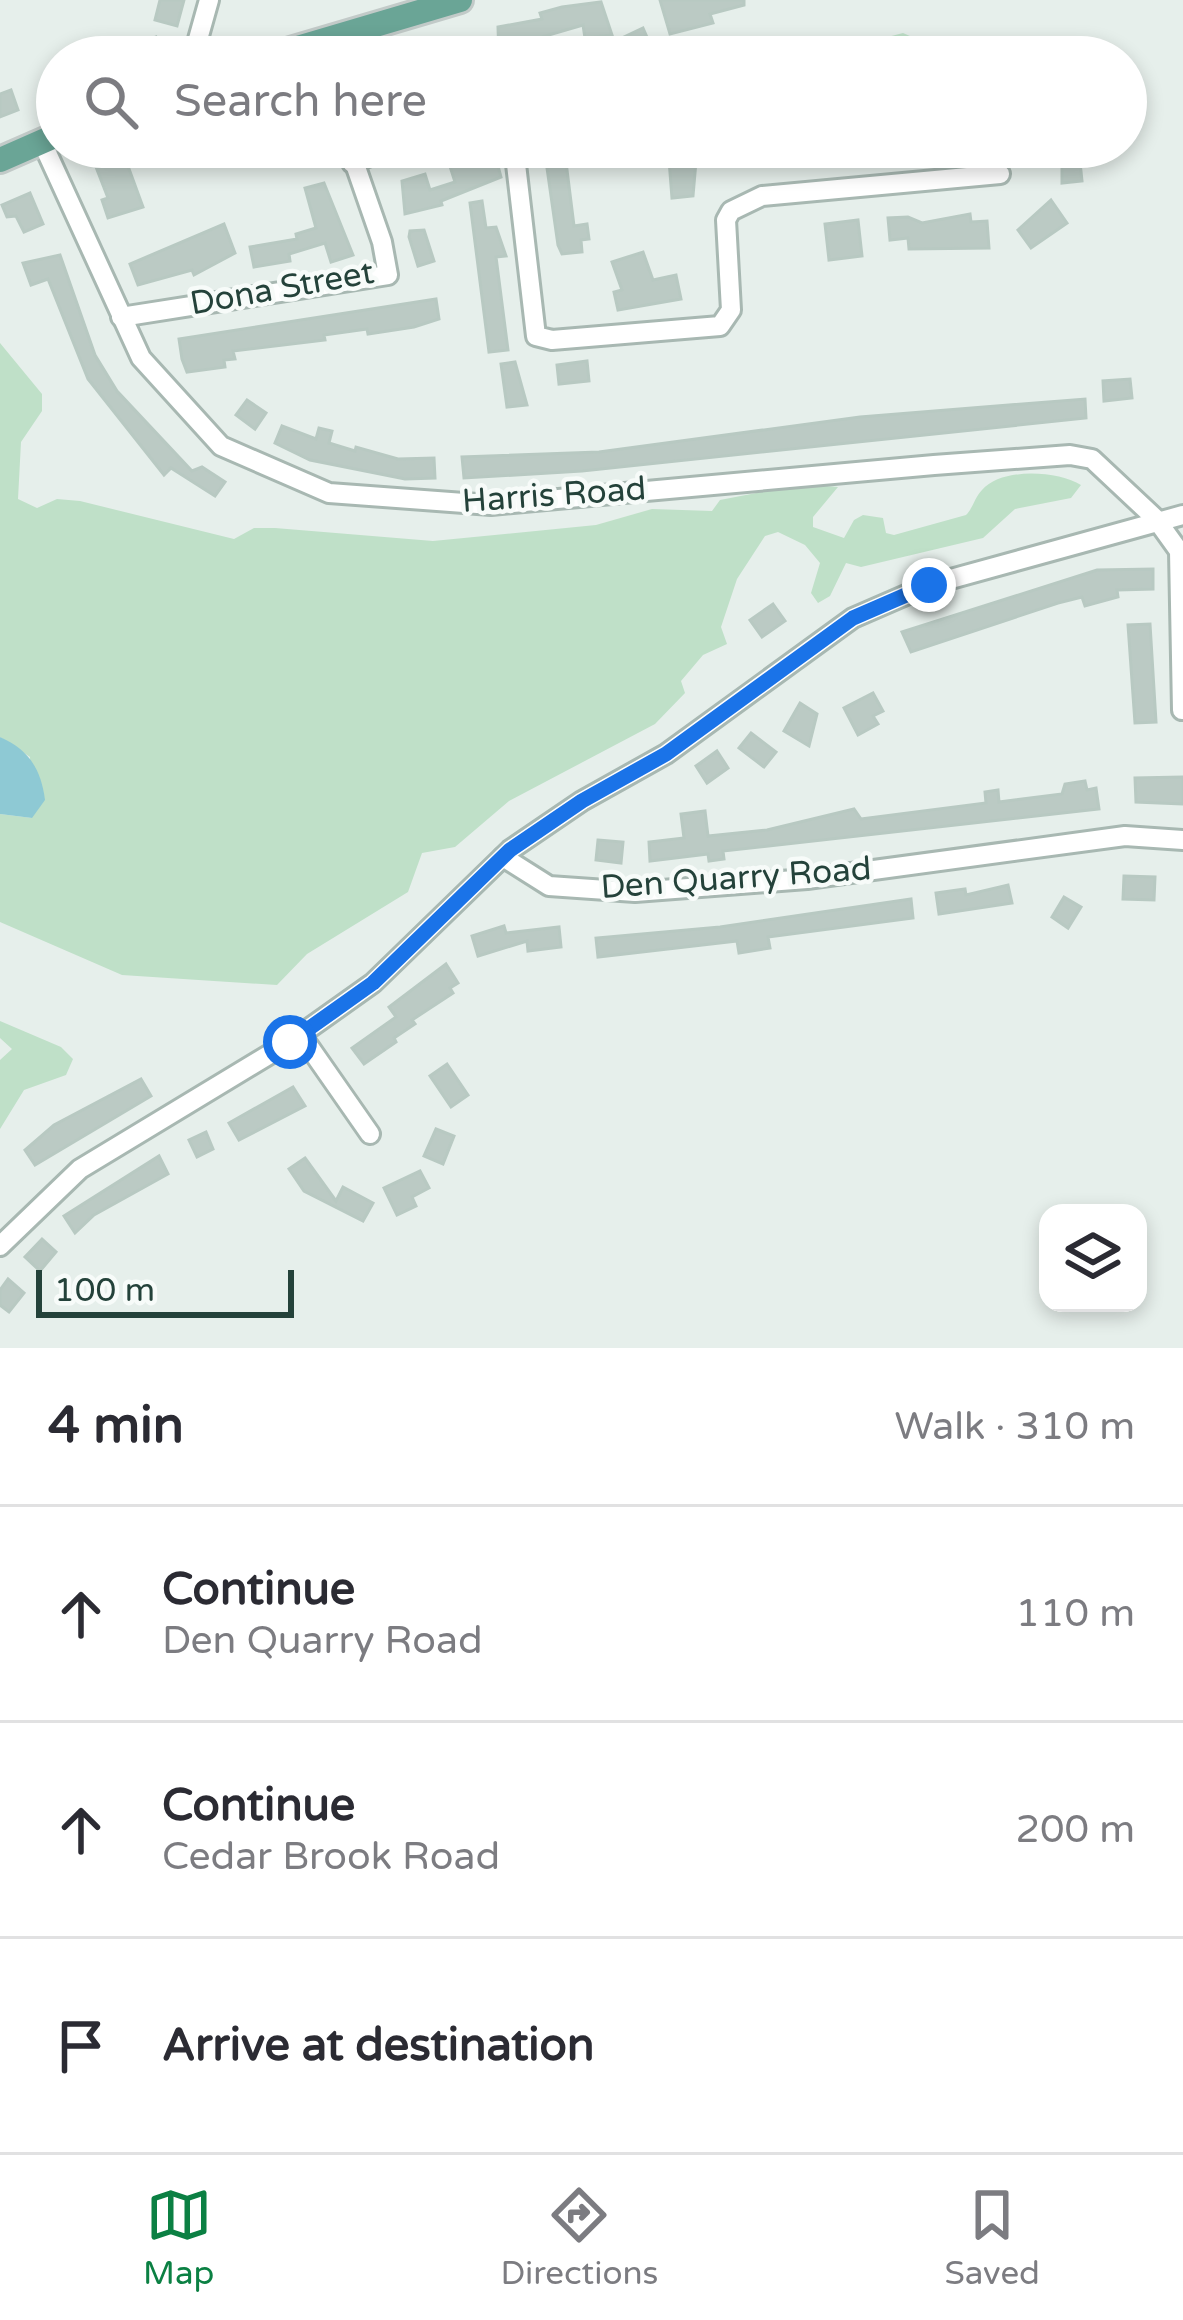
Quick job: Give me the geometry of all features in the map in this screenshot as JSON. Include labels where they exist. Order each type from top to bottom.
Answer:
[{"type":"main road","points":[[357,36],[460,0]]},
{"type":"main road","points":[[0,160],[36,145]]},
{"type":"street","points":[[199,36],[209,0]]},
{"type":"street","name":"Harris Road","points":[[62,168],[141,358],[220,446],[328,493],[490,506],[1070,455],[1103,466],[1156,519]]},
{"type":"street","name":"Dona Street","points":[[121,317],[388,275],[382,242],[356,168]]},
{"type":"street","points":[[516,168],[536,336],[552,340],[720,326],[731,310],[726,220],[762,196],[1000,175]]},
{"type":"street","points":[[0,1246],[80,1169],[301,1035],[373,983],[502,857],[582,801],[666,754],[853,618],[929,585],[1183,515]]},
{"type":"street","points":[[1156,519],[1178,551],[1183,710]]},
{"type":"street","name":"Den Quarry Road","points":[[502,857],[549,886],[635,892],[807,879],[1125,836],[1183,840]]},
{"type":"street","points":[[301,1035],[370,1134]]},
{"type":"green space","points":[[0,343],[42,394],[42,411],[21,442],[18,499],[37,508],[57,499],[80,501],[234,539],[254,528],[275,528],[433,541],[596,525],[652,509],[712,511],[720,500],[802,484],[838,487],[813,517],[813,527],[844,538],[854,520],[863,515],[883,518],[886,533],[894,535],[966,515],[982,490],[1003,478],[1045,474],[1081,485],[1071,498],[1015,509],[983,538],[861,567],[846,563],[830,596],[818,603],[811,593],[820,563],[805,545],[778,532],[765,536],[737,579],[721,627],[727,644],[703,655],[681,681],[685,693],[655,724],[509,801],[455,847],[422,853],[408,892],[307,954],[277,985],[122,975],[0,922],[0,814],[32,818],[30,757],[0,737]]},
{"type":"green space","points":[[0,1021],[61,1047],[73,1059],[66,1075],[24,1090],[0,1129],[0,1060],[12,1049],[0,1038]]},
{"type":"water","points":[[0,737],[26,754],[40,779],[45,800],[32,818],[0,814]]},
{"type":"building","points":[[160,0],[184,0],[177,26],[155,20]]},
{"type":"building","points":[[660,0],[744,0],[744,5],[710,14],[713,23],[670,34]]},
{"type":"building","points":[[601,2],[612,35],[585,36],[583,25],[545,36],[498,36],[498,27],[542,19],[540,13]]},
{"type":"building","points":[[11,90],[18,110],[0,117],[0,94]]},
{"type":"building","points":[[96,168],[129,168],[143,207],[108,218],[102,200],[108,198]]},
{"type":"building","points":[[451,168],[499,168],[501,177],[441,201],[442,205],[405,214],[402,181],[425,174],[430,190],[455,182]]},
{"type":"building","points":[[547,168],[567,168],[574,226],[587,224],[589,239],[581,240],[582,252],[562,254]]},
{"type":"building","points":[[670,168],[695,168],[693,196],[672,198]]},
{"type":"building","points":[[1062,168],[1081,168],[1082,181],[1062,183]]},
{"type":"building","points":[[324,183],[353,255],[331,262],[325,243],[289,254],[290,261],[254,267],[250,247],[297,239],[296,234],[316,228],[305,188]]},
{"type":"building","points":[[30,193],[43,224],[24,232],[16,216],[7,217],[2,205]]},
{"type":"building","points":[[1051,200],[1067,223],[1031,248],[1018,230]]},
{"type":"building","points":[[482,201],[486,228],[496,227],[506,256],[496,257],[508,350],[489,352],[470,203]]},
{"type":"building","points":[[970,214],[971,222],[987,221],[989,248],[909,249],[908,238],[890,240],[888,218],[908,217],[922,223]]},
{"type":"building","points":[[858,220],[862,256],[829,260],[825,224]]},
{"type":"building","points":[[224,224],[235,253],[194,275],[192,270],[138,285],[130,264]]},
{"type":"building","points":[[424,230],[434,261],[418,266],[410,231]]},
{"type":"building","points":[[643,252],[653,280],[676,275],[681,299],[618,310],[614,292],[622,290],[612,262]]},
{"type":"building","points":[[60,255],[95,355],[117,391],[192,471],[202,467],[225,482],[215,496],[171,468],[164,475],[88,379],[48,279],[31,285],[23,263]]},
{"type":"building","points":[[436,299],[439,319],[414,327],[368,334],[367,329],[324,335],[325,340],[233,351],[235,359],[224,360],[225,367],[187,372],[182,359],[179,339]]},
{"type":"building","points":[[587,361],[589,381],[559,384],[557,365]]},
{"type":"building","points":[[515,362],[527,405],[507,407],[501,364]]},
{"type":"building","points":[[1130,379],[1132,398],[1104,401],[1103,381]]},
{"type":"building","points":[[1085,399],[1086,418],[582,471],[464,478],[462,457],[599,452],[860,417]]},
{"type":"building","points":[[247,400],[266,413],[255,429],[236,415]]},
{"type":"building","points":[[282,426],[316,439],[319,428],[332,431],[329,443],[355,451],[356,447],[398,459],[434,458],[435,478],[405,479],[310,460],[275,443]]},
{"type":"building","points":[[1153,569],[1153,589],[1117,590],[1118,597],[1085,606],[1082,597],[1058,603],[911,652],[902,632],[1097,570]]},
{"type":"building","points":[[773,604],[785,621],[762,637],[750,620]]},
{"type":"building","points":[[1150,624],[1156,722],[1135,723],[1128,625]]},
{"type":"building","points":[[873,693],[883,711],[873,716],[878,724],[858,735],[844,708]]},
{"type":"building","points":[[800,703],[817,714],[809,746],[784,731]]},
{"type":"building","points":[[751,733],[776,752],[764,767],[739,748]]},
{"type":"building","points":[[717,751],[728,768],[707,783],[696,766]]},
{"type":"building","points":[[1183,777],[1183,804],[1136,802],[1135,778]]},
{"type":"building","points":[[1085,781],[1087,790],[1096,788],[1099,809],[723,851],[724,859],[709,861],[708,854],[650,861],[649,842],[684,838],[681,814],[705,811],[708,836],[767,830],[854,809],[861,819],[986,803],[985,792],[998,790],[999,802],[1062,794],[1065,784]]},
{"type":"building","points":[[598,840],[623,842],[621,863],[596,860]]},
{"type":"building","points":[[1124,876],[1155,877],[1154,900],[1123,899]]},
{"type":"building","points":[[1008,885],[1012,903],[939,914],[936,893],[965,889],[966,895]]},
{"type":"building","points":[[1064,897],[1081,907],[1068,928],[1052,917]]},
{"type":"building","points":[[911,899],[913,918],[768,937],[770,948],[739,953],[737,941],[598,957],[596,938],[720,927]]},
{"type":"building","points":[[504,926],[506,933],[559,927],[561,947],[528,951],[527,941],[478,956],[472,936]]},
{"type":"building","points":[[446,964],[458,983],[450,988],[453,993],[412,1020],[415,1024],[394,1038],[396,1042],[364,1064],[352,1048],[396,1017],[389,1007]]},
{"type":"building","points":[[447,1064],[468,1095],[451,1107],[430,1076]]},
{"type":"building","points":[[141,1079],[151,1096],[35,1165],[25,1150],[54,1125]]},
{"type":"building","points":[[293,1087],[305,1106],[239,1140],[229,1123]]},
{"type":"building","points":[[436,1129],[454,1136],[443,1164],[424,1156]]},
{"type":"building","points":[[206,1132],[213,1149],[197,1157],[189,1140]]},
{"type":"building","points":[[159,1156],[168,1174],[94,1215],[75,1233],[64,1216]]},
{"type":"building","points":[[305,1158],[336,1201],[343,1187],[373,1203],[363,1221],[304,1191],[289,1169]]},
{"type":"building","points":[[420,1171],[429,1188],[412,1197],[416,1206],[397,1215],[384,1188]]},
{"type":"building","points":[[42,1239],[56,1252],[40,1271],[25,1257]]},
{"type":"building","points":[[8,1279],[24,1293],[9,1312],[0,1305],[0,1290]]},
{"type":"route","points":[[290,1042],[373,983],[510,850],[582,801],[666,754],[759,681],[853,618],[929,585]]}]
